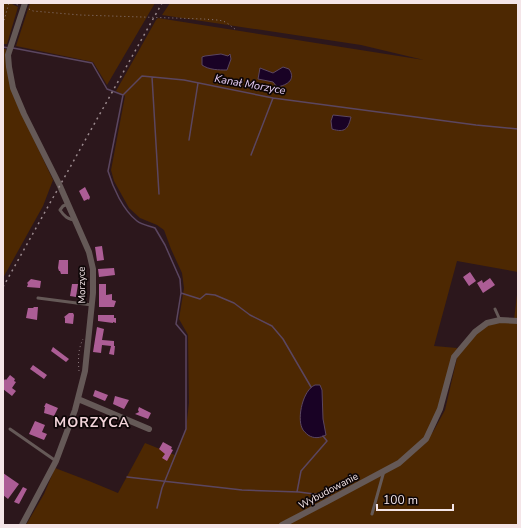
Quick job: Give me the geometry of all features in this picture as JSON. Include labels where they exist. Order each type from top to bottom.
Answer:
[{"type":"street","name":"Morzyce","points":[[22,525],[56,461],[75,410],[85,371],[92,305],[92,269],[89,252],[76,220],[24,114],[13,88],[8,55],[24,5]]},
{"type":"street","name":"Wybudowanie","points":[[282,525],[399,463],[426,439],[440,409],[454,357],[475,332],[487,323],[500,320],[518,320]]},
{"type":"street","points":[[78,399],[149,429]]},
{"type":"lane","points":[[68,204],[63,206],[60,210],[67,218],[76,220]]},
{"type":"lane","points":[[38,298],[92,305]]},
{"type":"lane","points":[[495,308],[500,320]]},
{"type":"lane","points":[[10,428],[56,461]]},
{"type":"lane","points":[[372,514],[384,471]]},
{"type":"path","points":[[3,24],[9,3]]},
{"type":"path","points":[[24,5],[33,12],[204,19],[228,23],[235,29]]},
{"type":"path","points":[[79,371],[78,358],[83,338]]},
{"type":"shaded area","points":[[3,3],[10,3],[18,7],[7,44],[3,44]]},
{"type":"shaded area","points":[[30,3],[155,3],[107,85],[93,62],[16,46]]},
{"type":"shaded area","points":[[170,3],[518,3],[518,272],[457,261],[434,346],[457,348],[441,406],[427,437],[433,432],[445,410],[457,358],[467,340],[485,325],[515,321],[518,286],[518,525],[26,525],[44,494],[55,468],[118,493],[145,443],[175,455],[186,429],[189,403],[188,335],[179,319],[184,288],[182,273],[164,230],[157,225],[140,218],[129,208],[114,181],[111,170],[125,96],[116,91],[156,20],[158,18],[424,60],[361,45],[162,15]]},
{"type":"shaded area","points":[[3,49],[6,49],[9,83],[16,102],[53,180],[43,206],[3,278]]},
{"type":"shaded area","points":[[221,54],[228,56],[230,54],[231,59],[227,70],[211,69],[202,65],[202,57]]},
{"type":"shaded area","points":[[283,67],[289,69],[292,76],[290,81],[284,85],[277,87],[273,82],[258,79],[260,68],[273,73]]},
{"type":"shaded area","points":[[333,115],[351,117],[349,124],[345,129],[332,129],[331,121]]},
{"type":"shaded area","points":[[315,385],[320,385],[322,390],[323,419],[326,435],[317,438],[308,435],[304,431],[300,417],[304,398],[307,392]]},
{"type":"building","points":[[85,187],[90,197],[89,200],[84,201],[79,191]]},
{"type":"building","points":[[102,246],[104,260],[97,261],[95,247]]},
{"type":"building","points":[[59,260],[68,260],[68,274],[61,274],[59,271]]},
{"type":"building","points":[[114,268],[115,275],[99,277],[98,269]]},
{"type":"building","points":[[470,272],[476,281],[469,286],[463,277]]},
{"type":"building","points":[[490,278],[495,285],[483,293],[477,283],[482,280],[483,283]]},
{"type":"building","points":[[31,279],[41,281],[40,288],[27,287],[27,283]]},
{"type":"building","points":[[72,284],[78,284],[76,297],[70,296]]},
{"type":"building","points":[[99,284],[106,284],[106,295],[112,294],[112,300],[116,301],[114,307],[99,307]]},
{"type":"building","points":[[38,307],[37,320],[26,318],[28,308]]},
{"type":"building","points":[[69,313],[73,313],[74,315],[73,324],[65,323],[64,317]]},
{"type":"building","points":[[98,315],[114,315],[114,318],[116,318],[116,323],[98,321]]},
{"type":"building","points":[[97,327],[104,329],[102,340],[114,341],[114,355],[109,354],[111,346],[102,345],[101,353],[93,352]]},
{"type":"building","points":[[53,347],[69,359],[66,362],[51,351]]},
{"type":"building","points":[[33,365],[47,375],[44,379],[30,369]]},
{"type":"building","points":[[10,375],[16,382],[12,388],[16,391],[12,396],[3,389],[3,382]]},
{"type":"building","points":[[95,390],[108,395],[105,401],[93,396]]},
{"type":"building","points":[[115,396],[129,400],[124,409],[113,404]]},
{"type":"building","points":[[46,403],[58,408],[54,416],[44,413]]},
{"type":"building","points":[[139,407],[151,413],[148,419],[135,414],[139,412]]},
{"type":"building","points":[[35,421],[45,425],[42,432],[47,434],[44,440],[29,434]]},
{"type":"building","points":[[163,442],[172,447],[171,449],[173,450],[167,461],[162,458],[165,454],[159,449]]},
{"type":"building","points":[[3,473],[19,484],[8,499],[3,495]]},
{"type":"building","points":[[23,487],[27,489],[19,504],[14,502]]},
{"type":"waterway","name":"Kanał Morzyce","points":[[3,47],[9,48]]},
{"type":"waterway","name":"Kanał Morzyce","points":[[13,48],[92,63],[107,89],[123,95],[142,76],[184,80],[273,98],[476,125],[518,129]]},
{"type":"waterway","points":[[152,77],[159,194]]},
{"type":"waterway","points":[[189,140],[198,83]]},
{"type":"waterway","points":[[123,95],[108,171],[116,191],[127,211],[139,222],[155,228],[165,245],[180,279],[181,293],[176,324],[186,336],[186,429],[162,488],[157,508]]},
{"type":"waterway","points":[[251,155],[273,98]]},
{"type":"waterway","points":[[181,293],[200,299],[206,294],[215,295],[234,303],[250,315],[272,326],[283,339],[311,387]]},
{"type":"waterway","points":[[297,492],[301,471],[327,441],[323,436]]},
{"type":"waterway","points":[[127,477],[242,490],[299,492],[329,496]]},
{"type":"railway","points":[[3,287],[162,3]]},
{"type":"district","name":"MORZYCA","points":[[92,422]]}]
